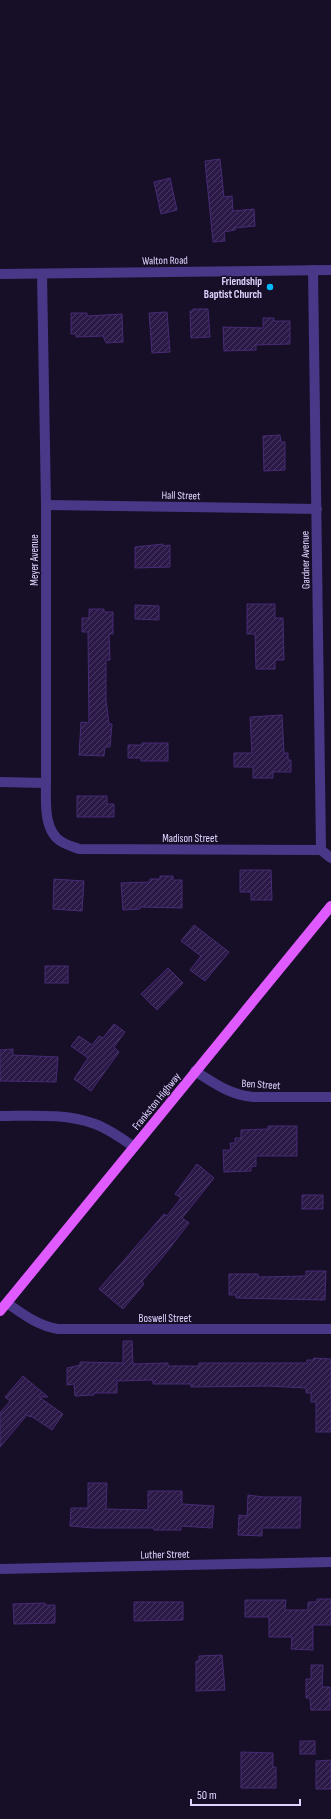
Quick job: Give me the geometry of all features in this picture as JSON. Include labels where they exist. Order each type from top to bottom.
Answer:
[{"type":"main road","name":"Frankston Highway","points":[[3,1307],[331,906]]},
{"type":"street","name":"Gardner Avenue","points":[[313,270],[321,850]]},
{"type":"street","name":"Walton Road","points":[[0,274],[331,270]]},
{"type":"street","name":"Meyer Avenue","points":[[42,274],[46,505],[46,813],[50,828],[60,842]]},
{"type":"street","name":"Hall Street","points":[[46,505],[317,509]]},
{"type":"street","points":[[0,782],[46,783]]},
{"type":"street","name":"Madison Street","points":[[60,842],[79,850],[321,850]]},
{"type":"street","points":[[321,850],[331,858]]},
{"type":"street","name":"Ben Street","points":[[195,1071],[222,1088],[241,1096],[331,1097]]},
{"type":"street","points":[[0,1116],[59,1117],[84,1121],[113,1132],[134,1147]]},
{"type":"street","name":"Boswell Street","points":[[3,1307],[48,1328],[58,1329],[331,1329]]},
{"type":"street","name":"Luther Street","points":[[0,1569],[331,1562]]},
{"type":"building","points":[[220,159],[224,197],[232,196],[233,211],[254,209],[255,226],[235,228],[235,230],[224,232],[225,241],[213,242],[205,161]]},
{"type":"building","points":[[170,178],[177,210],[161,214],[154,182]]},
{"type":"building","points":[[193,309],[208,309],[210,337],[191,338],[190,311],[193,311]]},
{"type":"building","points":[[167,312],[170,352],[152,353],[149,313]]},
{"type":"building","points":[[71,313],[87,313],[87,316],[122,314],[123,342],[106,343],[103,336],[76,337],[76,334],[71,334]]},
{"type":"building","points":[[263,318],[274,318],[274,321],[290,321],[290,344],[256,345],[256,350],[224,351],[223,327],[263,328]]},
{"type":"building","points":[[280,435],[281,442],[285,442],[285,470],[264,471],[263,436]]},
{"type":"building","points":[[163,544],[163,546],[170,545],[170,567],[135,568],[135,547]]},
{"type":"building","points":[[247,604],[275,604],[275,618],[283,618],[284,660],[275,660],[275,669],[256,669],[255,634],[247,634]]},
{"type":"building","points":[[135,605],[159,606],[159,620],[135,619]]},
{"type":"building","points":[[89,609],[104,609],[104,612],[113,612],[113,634],[109,634],[110,660],[106,660],[106,700],[109,724],[112,724],[110,747],[105,747],[104,756],[79,755],[81,722],[89,723],[88,632],[82,632],[82,618],[89,618]]},
{"type":"building","points":[[282,715],[284,753],[288,753],[288,760],[291,760],[291,772],[273,772],[273,778],[253,778],[253,767],[234,767],[234,753],[252,753],[250,717]]},
{"type":"building","points":[[142,743],[168,743],[168,761],[141,761],[141,758],[128,758],[128,745],[142,745]]},
{"type":"building","points":[[77,796],[107,796],[107,804],[114,804],[114,817],[77,817]]},
{"type":"building","points":[[240,870],[271,870],[272,900],[251,900],[251,892],[240,892]]},
{"type":"building","points":[[160,876],[173,876],[173,880],[182,880],[182,908],[140,907],[140,909],[123,910],[121,883],[150,882],[150,879],[160,879]]},
{"type":"building","points":[[54,879],[84,881],[82,911],[53,909]]},
{"type":"building","points":[[194,925],[229,952],[205,981],[190,970],[201,956],[181,941]]},
{"type":"building","points":[[45,966],[68,966],[68,983],[45,983]]},
{"type":"building","points":[[168,968],[183,983],[157,1010],[141,994]]},
{"type":"building","points":[[114,1024],[125,1032],[114,1047],[119,1052],[91,1091],[74,1079],[88,1058],[71,1046],[79,1036],[92,1045],[99,1036],[103,1038]]},
{"type":"building","points":[[13,1049],[13,1055],[58,1057],[56,1082],[0,1081],[0,1050]]},
{"type":"building","points":[[268,1126],[297,1126],[297,1156],[256,1156],[256,1166],[251,1167],[251,1171],[224,1172],[223,1150],[231,1150],[230,1143],[235,1143],[235,1138],[241,1138],[241,1130],[268,1129]]},
{"type":"building","points":[[197,1164],[214,1178],[182,1218],[189,1223],[142,1281],[144,1284],[123,1309],[99,1289],[164,1214],[167,1216],[181,1198],[175,1194]]},
{"type":"building","points":[[302,1195],[323,1195],[323,1209],[302,1209]]},
{"type":"building","points":[[306,1271],[326,1271],[325,1300],[236,1298],[236,1295],[229,1295],[229,1274],[258,1274],[258,1277],[306,1276]]},
{"type":"building","points":[[123,1341],[132,1341],[133,1364],[168,1363],[168,1366],[199,1366],[199,1363],[307,1363],[307,1360],[313,1360],[314,1358],[331,1359],[331,1432],[316,1432],[316,1402],[311,1402],[311,1393],[306,1393],[306,1388],[268,1386],[191,1387],[191,1384],[153,1384],[153,1380],[117,1381],[117,1393],[94,1393],[94,1395],[75,1396],[74,1384],[67,1385],[67,1368],[80,1365],[80,1362],[123,1363]]},
{"type":"building","points":[[23,1376],[48,1397],[39,1397],[63,1414],[52,1430],[31,1416],[30,1417],[27,1415],[0,1447],[0,1413],[10,1401],[5,1397]]},
{"type":"building","points":[[88,1483],[107,1483],[106,1509],[148,1510],[148,1491],[182,1491],[182,1504],[214,1506],[212,1528],[181,1526],[181,1530],[154,1530],[154,1528],[94,1528],[70,1526],[71,1508],[88,1508]]},
{"type":"building","points":[[248,1495],[263,1497],[301,1497],[300,1528],[262,1528],[262,1536],[238,1535],[239,1515],[247,1516]]},
{"type":"building","points":[[317,1599],[331,1599],[331,1625],[313,1625],[313,1650],[291,1649],[292,1637],[269,1637],[269,1617],[245,1617],[245,1600],[286,1600],[285,1610],[308,1610],[308,1602],[317,1602]]},
{"type":"building","points":[[134,1602],[183,1602],[183,1620],[134,1621]]},
{"type":"building","points":[[45,1603],[45,1605],[55,1605],[55,1623],[14,1624],[13,1604]]},
{"type":"building","points":[[222,1655],[225,1690],[196,1691],[196,1661],[199,1661],[199,1656]]},
{"type":"building","points":[[311,1665],[323,1665],[322,1687],[330,1687],[330,1710],[311,1710],[310,1698],[306,1698],[306,1679],[311,1679]]},
{"type":"building","points":[[300,1741],[315,1741],[315,1754],[300,1754]]},
{"type":"building","points":[[241,1752],[273,1753],[273,1767],[276,1767],[276,1788],[241,1788]]},
{"type":"building","points":[[331,1760],[331,1789],[316,1789],[316,1761]]},
{"type":"place","name":"Friendship Baptist Church","points":[[270,287]]}]
